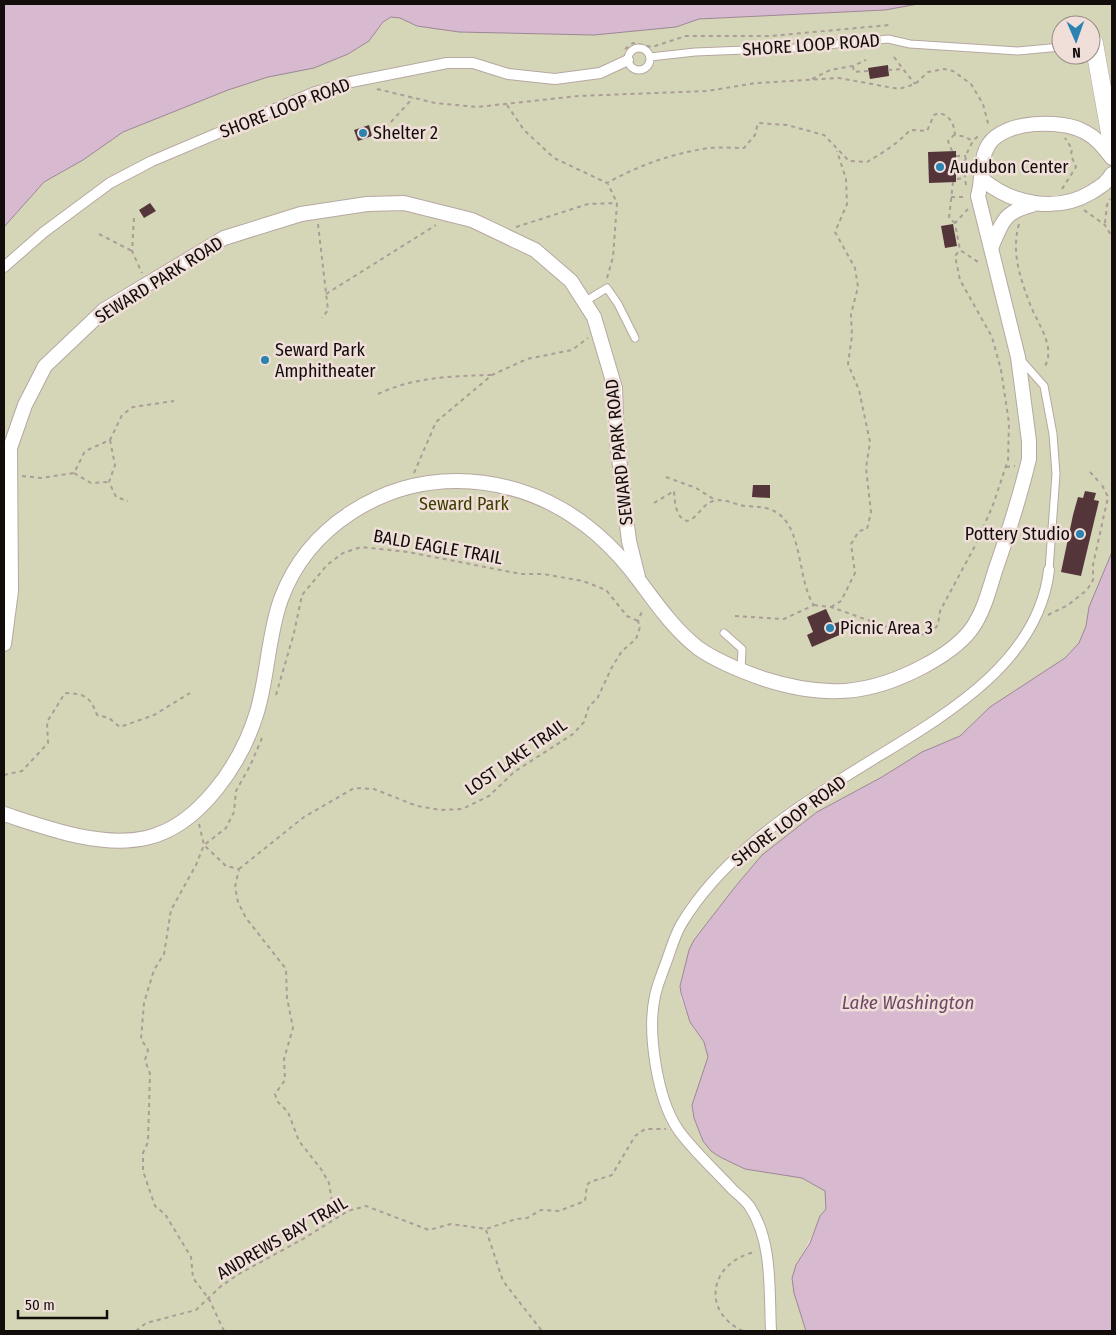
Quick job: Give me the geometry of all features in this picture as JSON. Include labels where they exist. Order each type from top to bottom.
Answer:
[{"type":"street","name":"SHORE LOOP ROAD","points":[[4,267],[44,232],[110,183],[152,161],[315,92],[360,80],[447,63],[473,63],[508,74],[539,79],[600,73],[624,61]]},
{"type":"street","points":[[1097,65],[1112,144]]},
{"type":"street","name":"SEWARD PARK ROAD","points":[[4,814],[63,832],[114,840],[153,835],[168,830],[196,810],[232,770],[248,736],[258,710],[280,601],[299,562],[326,533],[362,504],[387,493],[434,482],[467,482],[524,491],[568,511],[596,532],[639,580],[653,601],[683,636],[701,650],[740,671],[790,687],[839,693],[856,691],[901,678],[954,648],[971,630],[984,606],[1029,459],[1029,441],[1018,356],[978,196],[982,180],[983,160],[989,144],[998,134],[1016,127],[1051,124],[1068,125],[1099,141],[1112,158]]},
{"type":"street","points":[[982,180],[994,190],[1008,196],[1036,204],[1052,205],[1085,196],[1108,182],[1112,174]]},
{"type":"street","name":"SEWARD PARK ROAD","points":[[4,644],[10,591],[10,448],[25,405],[45,366],[104,310],[224,238],[301,214],[367,204],[404,203],[472,220],[535,250],[571,281],[594,317],[615,388],[617,441],[629,541],[639,580]]},
{"type":"street","points":[[992,246],[1001,223],[1015,209],[1036,204]]},
{"type":"street","name":"SHORE LOOP ROAD","points":[[771,1331],[765,1250],[760,1229],[750,1207],[677,1128],[666,1102],[657,1068],[653,1024],[655,996],[681,924],[706,888],[739,855],[838,781],[968,698],[1007,660],[1035,622],[1043,604],[1049,570]]},
{"type":"lane","name":"SHORE LOOP ROAD","points":[[650,57],[695,52],[796,48],[888,39],[910,44],[1018,50],[1051,48]]},
{"type":"lane","name":"SHORE LOOP ROAD","points":[[638,48],[644,49],[650,57],[647,67],[640,70],[624,61],[630,53],[638,48]]},
{"type":"lane","points":[[584,302],[607,288],[618,304],[635,338]]},
{"type":"lane","name":"SHORE LOOP ROAD","points":[[1018,356],[1044,386],[1053,434],[1056,474],[1049,570]]},
{"type":"lane","points":[[724,633],[742,649],[740,671]]},
{"type":"path","points":[[624,61],[624,50],[633,43],[652,47],[686,36],[771,36],[890,25],[890,28]]},
{"type":"path","points":[[894,57],[915,84]]},
{"type":"path","points":[[809,80],[830,70],[854,66],[866,60]]},
{"type":"path","points":[[854,66],[854,72],[869,71]]},
{"type":"path","points":[[888,70],[903,69]]},
{"type":"path","points":[[375,88],[412,98],[457,106],[507,105],[578,96],[707,91],[756,83],[839,78],[899,89],[915,84],[928,72],[944,69],[953,71],[971,84],[983,104],[989,128]]},
{"type":"path","points":[[377,130],[391,122],[412,98]]},
{"type":"path","points":[[507,105],[524,130],[554,158],[608,183],[617,203],[613,257],[607,288]]},
{"type":"path","points":[[608,183],[629,171],[642,168],[673,155],[711,148],[744,148],[755,135],[758,123],[787,125],[824,135],[837,151],[849,160],[867,162],[891,144],[902,140],[910,130],[927,131],[934,115],[940,113],[951,120],[955,135]]},
{"type":"path","points":[[952,151],[948,141],[955,135],[966,136],[972,141]]},
{"type":"path","points":[[1062,194],[1062,188],[1076,167],[1072,149],[1063,135]]},
{"type":"path","points":[[831,607],[841,600],[848,590],[855,573],[851,544],[859,531],[867,530],[871,512],[866,468],[870,442],[859,390],[848,364],[852,336],[851,314],[858,287],[855,268],[836,232],[848,204],[846,179],[837,151]]},
{"type":"path","points":[[956,156],[966,156]]},
{"type":"path","points":[[954,160],[954,174]]},
{"type":"path","points":[[957,178],[965,178]]},
{"type":"path","points":[[953,182],[950,218],[955,223],[960,250]]},
{"type":"path","points":[[951,197],[963,197]]},
{"type":"path","points":[[1105,225],[1107,205],[1110,199]]},
{"type":"path","points":[[496,231],[532,224],[588,204],[617,203]]},
{"type":"path","points":[[955,223],[970,206]]},
{"type":"path","points":[[1082,208],[1105,225],[1112,237]]},
{"type":"path","points":[[317,211],[328,310],[322,318]]},
{"type":"path","points":[[326,294],[453,214]]},
{"type":"path","points":[[134,218],[132,251],[148,284]]},
{"type":"path","points":[[1021,219],[1017,233],[1016,257],[1031,306],[1048,344],[1049,354],[1045,366]]},
{"type":"path","points":[[99,234],[132,251]]},
{"type":"path","points":[[960,250],[976,259],[983,266]]},
{"type":"path","points":[[735,616],[784,619],[814,605],[831,607],[904,633],[919,635],[931,633],[938,625],[940,611],[976,544],[993,504],[1008,460],[1009,423],[1003,384],[992,337],[960,280],[955,256],[960,250]]},
{"type":"path","points":[[417,485],[414,471],[436,422],[492,375],[527,359],[572,350],[598,333]]},
{"type":"path","points":[[378,394],[400,384],[436,378],[492,375]]},
{"type":"path","points":[[1003,384],[1010,382]]},
{"type":"path","points":[[128,501],[116,497],[109,482],[116,465],[110,440],[122,415],[133,407],[174,401]]},
{"type":"path","points":[[74,473],[85,450],[110,440]]},
{"type":"path","points":[[1035,622],[1068,605],[1086,590],[1093,580],[1093,565],[1108,497],[1090,472]]},
{"type":"path","points":[[10,475],[41,478],[74,473],[91,483],[109,482]]},
{"type":"path","points":[[666,477],[696,488],[715,500],[762,506],[777,512],[796,541],[806,584],[814,605]]},
{"type":"path","points":[[654,503],[674,491],[678,511],[687,521],[694,517],[700,509],[715,500]]},
{"type":"path","name":"BALD EAGLE TRAIL","points":[[274,699],[294,633],[302,595],[327,565],[343,553],[361,547],[408,552],[521,574],[543,574],[583,582],[606,590],[627,616],[638,621]]},
{"type":"path","name":"LOST LAKE TRAIL","points":[[239,869],[272,840],[289,830],[315,809],[354,788],[374,790],[417,806],[441,810],[462,808],[489,796],[514,772],[573,734],[584,722],[589,706],[597,698],[622,651],[636,639],[640,628],[638,621],[643,609]]},
{"type":"path","points":[[4,775],[22,771],[48,743],[47,722],[65,693],[82,694],[93,703],[98,715],[109,718],[120,727],[154,715],[190,693]]},
{"type":"path","points":[[224,1331],[209,1299],[193,1278],[191,1257],[165,1214],[155,1206],[144,1171],[143,1153],[148,1142],[150,1074],[144,1060],[148,1050],[141,1039],[144,1003],[154,970],[164,954],[171,910],[196,865],[204,845],[226,828],[234,812],[236,791],[250,766],[263,735]]},
{"type":"path","points":[[196,810],[204,845],[226,866],[239,869],[235,887],[238,902],[246,918],[286,969],[287,998],[293,1028],[284,1059],[285,1080],[276,1094],[277,1101],[288,1112],[299,1141],[321,1169],[329,1183],[335,1220]]},
{"type":"path","name":"ANDREWS BAY TRAIL","points":[[136,1331],[146,1323],[196,1310],[220,1287],[335,1220],[348,1210],[366,1206],[429,1230],[451,1224],[486,1229],[516,1219],[527,1218],[541,1210],[559,1212],[585,1202],[587,1185],[590,1182],[612,1175],[635,1136],[645,1129],[677,1128]]},
{"type":"path","points":[[486,1229],[503,1281],[542,1331]]},
{"type":"path","points":[[743,1331],[732,1323],[720,1308],[714,1294],[718,1277],[726,1266],[735,1259],[765,1250]]},
{"type":"green space","name":"Seward Park","points":[[918,4],[1112,4],[1112,552],[1089,607],[1086,626],[1079,643],[1065,658],[990,707],[960,736],[922,752],[882,777],[817,812],[762,855],[735,887],[689,950],[680,986],[681,999],[694,1029],[704,1042],[708,1057],[698,1087],[694,1118],[703,1141],[711,1151],[720,1157],[745,1169],[802,1178],[825,1191],[826,1209],[796,1265],[806,1331],[4,1331],[4,227],[44,182],[83,160],[123,132],[192,102],[369,41],[384,22],[391,17],[400,18],[417,26],[459,32],[594,35],[676,27],[699,19],[885,10]]},
{"type":"water","points":[[4,4],[918,4],[885,10],[699,19],[676,27],[594,35],[459,32],[417,26],[400,18],[391,17],[383,22],[369,41],[348,54],[314,68],[268,77],[228,90],[123,132],[83,160],[44,182],[4,227]]},
{"type":"water","name":"Lake Washington","points":[[1112,552],[1112,1331],[806,1331],[794,1293],[792,1278],[796,1265],[810,1243],[820,1216],[826,1209],[825,1191],[802,1178],[745,1169],[711,1151],[703,1141],[694,1118],[692,1105],[708,1057],[704,1042],[690,1022],[680,986],[689,950],[694,940],[762,855],[817,812],[882,777],[922,752],[960,736],[990,707],[1065,658],[1079,643],[1086,626],[1089,607]]},
{"type":"building","points":[[888,65],[889,76],[870,79],[868,68]]},
{"type":"building","name":"Shelter 2","points":[[369,125],[372,136],[358,141],[354,130]]},
{"type":"building","name":"Audubon Center","points":[[956,151],[956,182],[929,183],[928,152]]},
{"type":"building","points":[[150,203],[156,211],[144,218],[139,210]]},
{"type":"building","points":[[953,224],[957,246],[945,248],[941,226]]},
{"type":"building","points":[[753,485],[770,485],[770,498],[752,497]]},
{"type":"building","name":"Pottery Studio","points":[[1085,491],[1096,493],[1094,500],[1099,501],[1081,576],[1061,572],[1078,497],[1083,498]]},
{"type":"building","name":"Picnic Area 3","points":[[826,609],[833,624],[839,622],[844,633],[812,647],[807,635],[813,632],[807,617]]},
{"type":"place","name":"Shelter 2","points":[[363,133]]},
{"type":"place","name":"Audubon Center","points":[[940,167]]},
{"type":"place","name":"Seward Park Amphitheater","points":[[265,360]]},
{"type":"place","name":"Pottery Studio","points":[[1080,534]]},
{"type":"place","name":"Picnic Area 3","points":[[830,628]]}]
